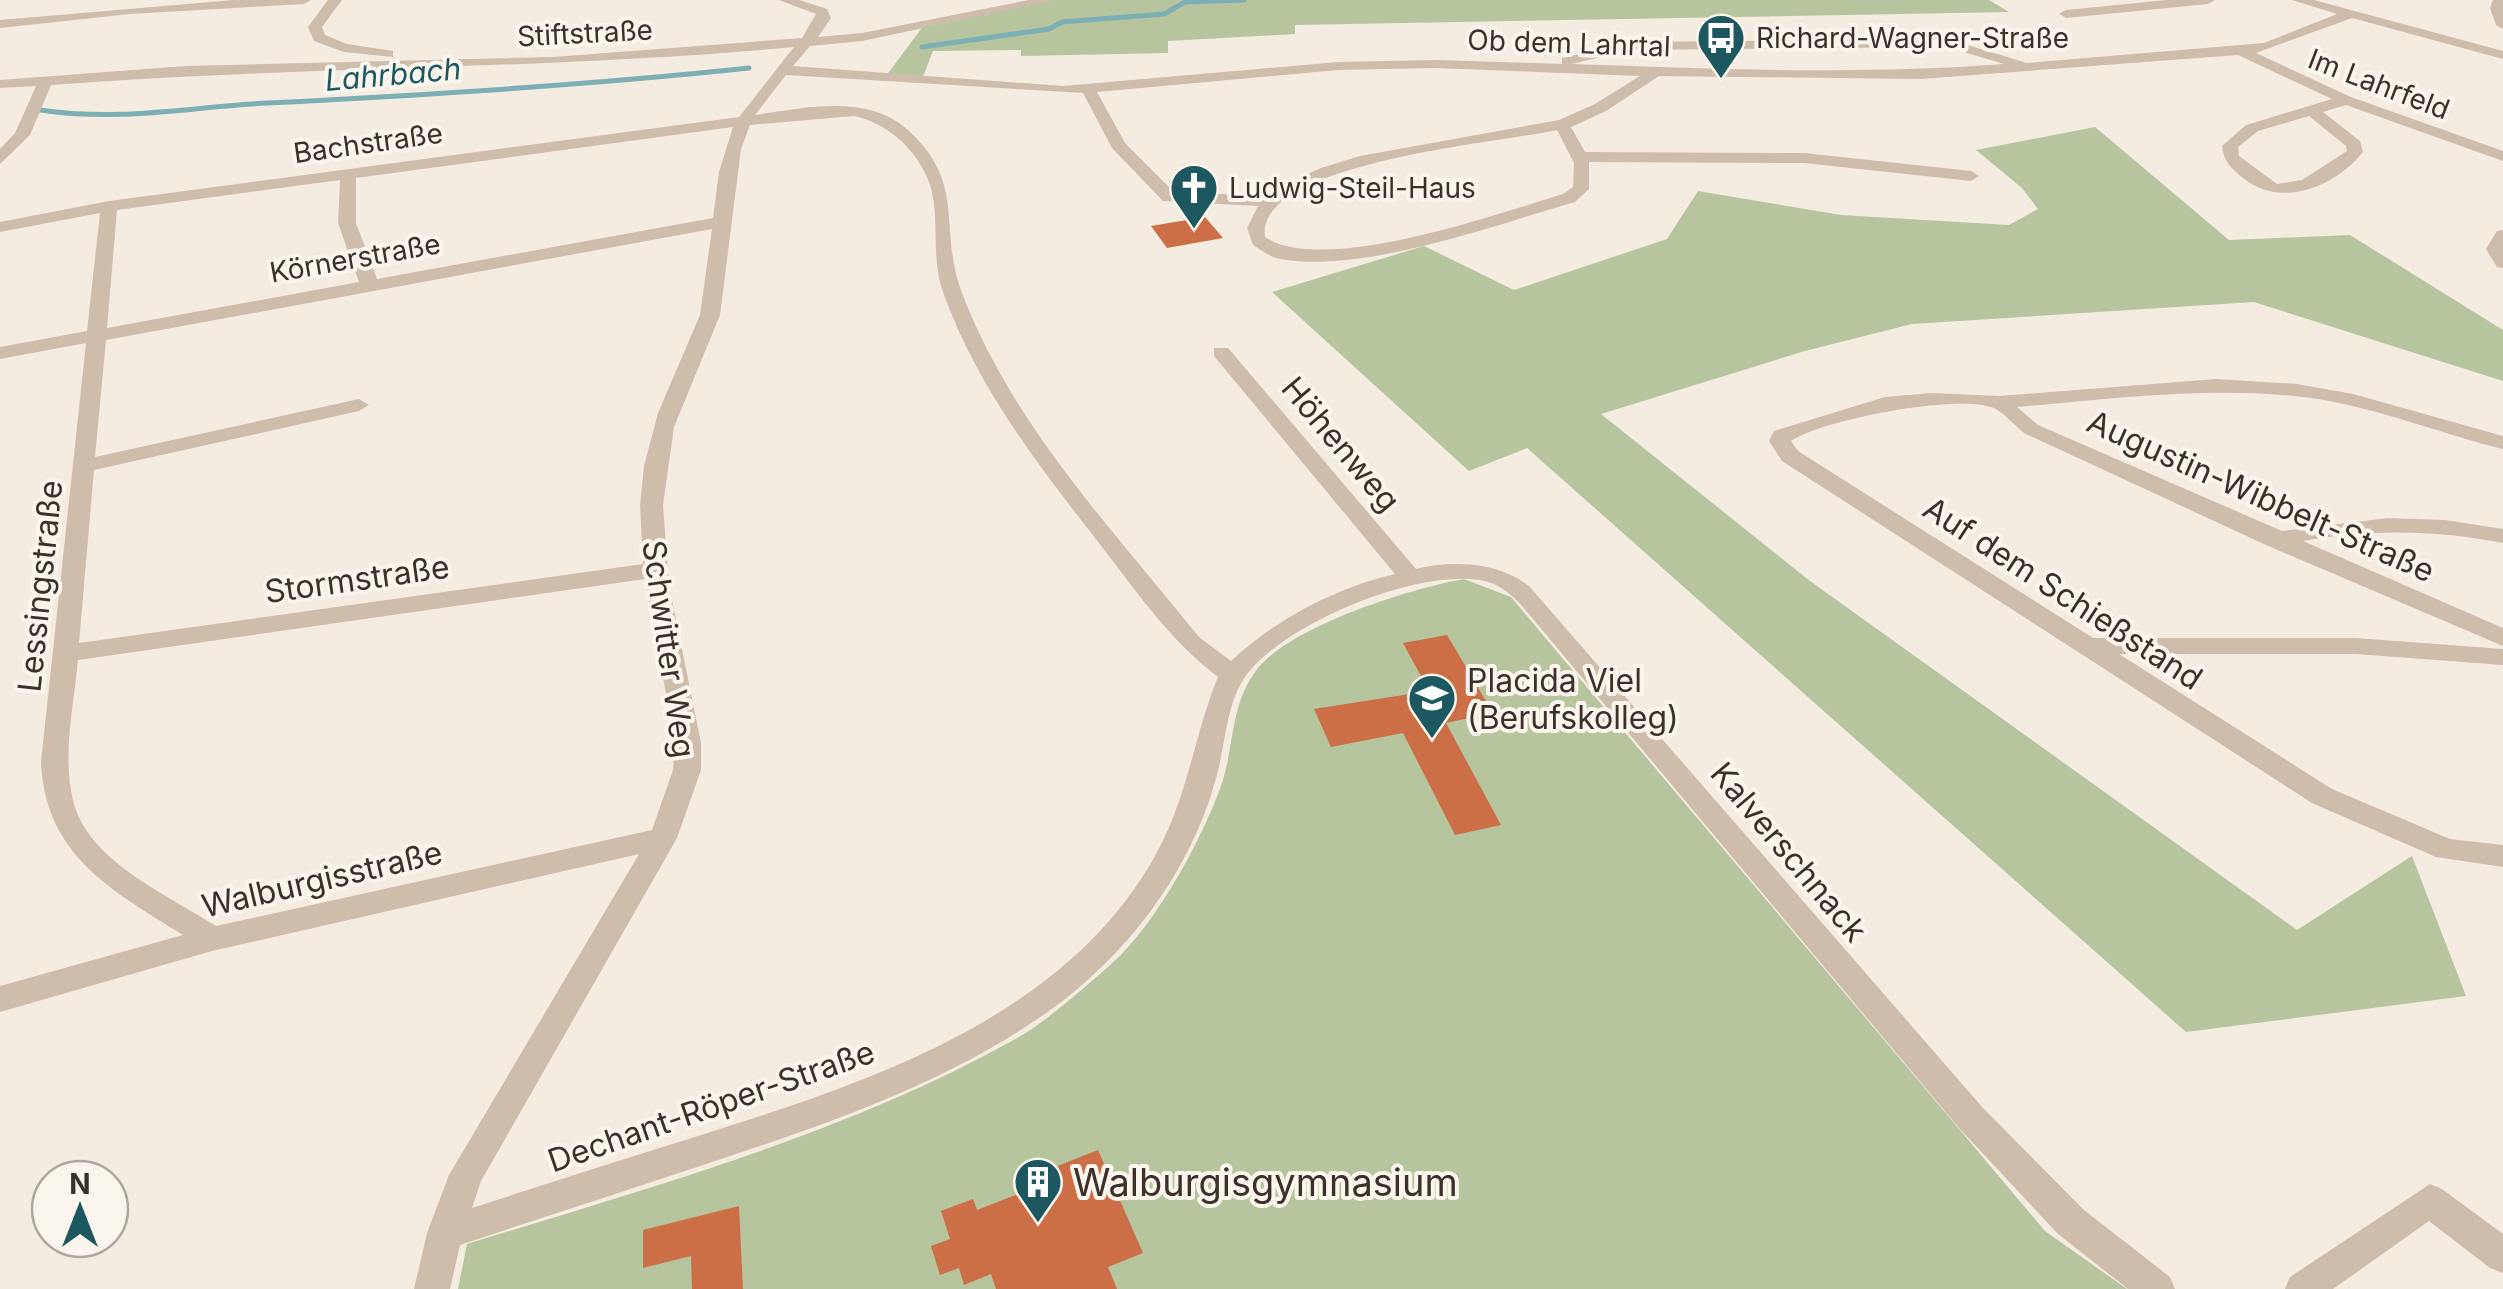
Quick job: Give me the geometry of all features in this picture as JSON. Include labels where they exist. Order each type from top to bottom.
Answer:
[{"type":"street","points":[[0,24],[135,5],[304,0]]},
{"type":"street","points":[[335,0],[315,27],[318,38],[344,48],[400,56],[421,64]]},
{"type":"street","points":[[786,0],[813,6],[824,15],[806,42]]},
{"type":"street","name":"Stiftstraße","points":[[0,84],[186,70],[567,60],[806,42],[862,37],[1049,0]]},
{"type":"street","points":[[2066,14],[2208,0]]},
{"type":"street","points":[[2299,0],[2503,56]]},
{"type":"street","points":[[2500,0],[2497,8],[2503,25]]},
{"type":"street","name":"Ob dem Lahrtal","points":[[783,70],[1014,88],[1088,89],[1321,66],[1436,64],[1849,76],[2030,68],[2240,51],[2266,46],[2348,15]]},
{"type":"street","name":"Schwitter Weg","points":[[432,1289],[445,1232],[466,1175],[663,838],[688,770],[688,743],[656,570],[652,480],[664,424],[710,315],[725,188],[744,122],[806,42]]},
{"type":"street","points":[[1556,67],[1573,58],[1616,48],[1823,42],[1956,44],[2030,68]]},
{"type":"street","name":"Im Lahrfeld","points":[[2240,51],[2346,100],[2503,156]]},
{"type":"street","points":[[1562,125],[1581,157],[1583,186],[1568,198],[1364,252],[1328,256],[1290,255],[1267,247],[1256,232],[1261,212],[1272,201],[1311,179],[1366,161],[1562,125],[1657,72]]},
{"type":"street","points":[[0,159],[22,136],[16,127],[46,80]]},
{"type":"street","points":[[1088,89],[1108,133],[1169,197],[1272,201]]},
{"type":"street","points":[[2312,110],[2354,144],[2355,152],[2300,190],[2274,190],[2252,177],[2231,157],[2230,146],[2242,134],[2312,110],[2346,100]]},
{"type":"street","points":[[744,122],[845,111],[879,116],[901,129],[938,183],[946,274],[1026,434],[1190,643],[1232,675]]},
{"type":"street","name":"Bachstraße","points":[[0,227],[110,206],[744,122]]},
{"type":"street","points":[[1581,157],[1804,158],[1971,176]]},
{"type":"street","points":[[348,174],[347,223],[370,283]]},
{"type":"street","name":"Lessingstraße","points":[[110,206],[55,762],[57,793],[64,817],[82,844],[109,870],[212,939]]},
{"type":"street","name":"Körnerstraße","points":[[0,353],[98,332],[721,222]]},
{"type":"street","points":[[2503,235],[2496,249],[2503,263]]},
{"type":"street","name":"Höhenweg","points":[[1221,352],[1411,578]]},
{"type":"street","points":[[1999,402],[2248,386],[2353,400],[2503,443]]},
{"type":"street","name":"Auf dem Schießstand","points":[[1999,402],[1885,403],[1781,434],[1780,441],[1790,456],[2322,796],[2446,849],[2503,856]]},
{"type":"street","name":"Augustin-Wibbelt-Straße","points":[[1999,402],[2031,430],[2503,638]]},
{"type":"street","name":"Lessingstraße","points":[[84,466],[359,404]]},
{"type":"street","points":[[2274,540],[2324,528],[2373,523],[2442,526],[2503,536]]},
{"type":"street","name":"Stormstraße","points":[[66,654],[656,570]]},
{"type":"street","name":"Kalverschnack","points":[[1232,675],[1250,654],[1308,617],[1411,578],[1449,572],[1479,573],[1508,582],[1531,600],[1971,1118],[2071,1222],[2157,1289]]},
{"type":"street","points":[[2083,646],[2356,646],[2503,657]]},
{"type":"street","name":"Dechant-Röper-Straße","points":[[445,1232],[820,1112],[1011,1022],[1081,968],[1120,929],[1149,891],[1191,812],[1205,776],[1220,701],[1232,675]]},
{"type":"street","name":"Walburgisstraße","points":[[0,999],[212,939],[663,838]]},
{"type":"street","points":[[2303,1289],[2430,1200],[2503,1256]]},
{"type":"green space","points":[[1049,0],[1989,0],[2009,12],[1295,25],[1295,34],[1168,41],[1168,53],[1021,56],[1021,50],[933,51],[922,79],[886,76],[924,25]]},
{"type":"green space","points":[[2095,127],[2229,240],[2350,235],[2503,330],[2503,381],[2254,302],[1912,324],[1805,351],[1601,414],[1810,581],[2297,930],[2412,856],[2466,996],[2186,1032],[1527,448],[1469,471],[1272,292],[1424,246],[1514,290],[1667,239],[1698,191],[1841,215],[2009,225],[2038,209],[2022,188],[1976,150]]},
{"type":"green space","points":[[1464,579],[1511,597],[2045,1231],[2127,1289],[458,1289],[467,1244],[675,1180],[813,1132],[947,1074],[1037,1025],[1125,951],[1173,885],[1220,789],[1242,696],[1258,668],[1298,637],[1354,611]]},
{"type":"building","name":"Ludwig-Steil-Haus","points":[[1205,217],[1223,238],[1167,248],[1151,226]]},
{"type":"building","name":"Placida Viel (Berufskolleg)","points":[[1447,635],[1493,713],[1446,723],[1501,825],[1455,835],[1403,733],[1331,747],[1314,709],[1429,691],[1403,643]]},
{"type":"building","name":"Walburgisgymnasium","points":[[1098,1150],[1143,1253],[1108,1267],[1117,1289],[996,1289],[991,1274],[964,1285],[959,1268],[940,1275],[931,1246],[950,1239],[941,1211],[973,1199],[977,1210],[1059,1178],[1055,1167]]},
{"type":"building","points":[[739,1206],[743,1289],[692,1289],[691,1256],[643,1268],[643,1230]]},
{"type":"waterway","name":"Lahrbach","points":[[922,47],[1049,29],[1062,22],[1164,14],[1185,2],[1244,0]]},
{"type":"waterway","name":"Lahrbach","points":[[40,110],[99,115],[154,112],[749,68]]},
{"type":"place","name":"Richard-Wagner-Straße","points":[[1721,80]]},
{"type":"place","name":"Ludwig-Steil-Haus","points":[[1194,230]]},
{"type":"place","name":"Placida Viel (Berufskolleg)","points":[[1432,740]]},
{"type":"place","name":"Walburgisgymnasium","points":[[1038,1224]]}]
